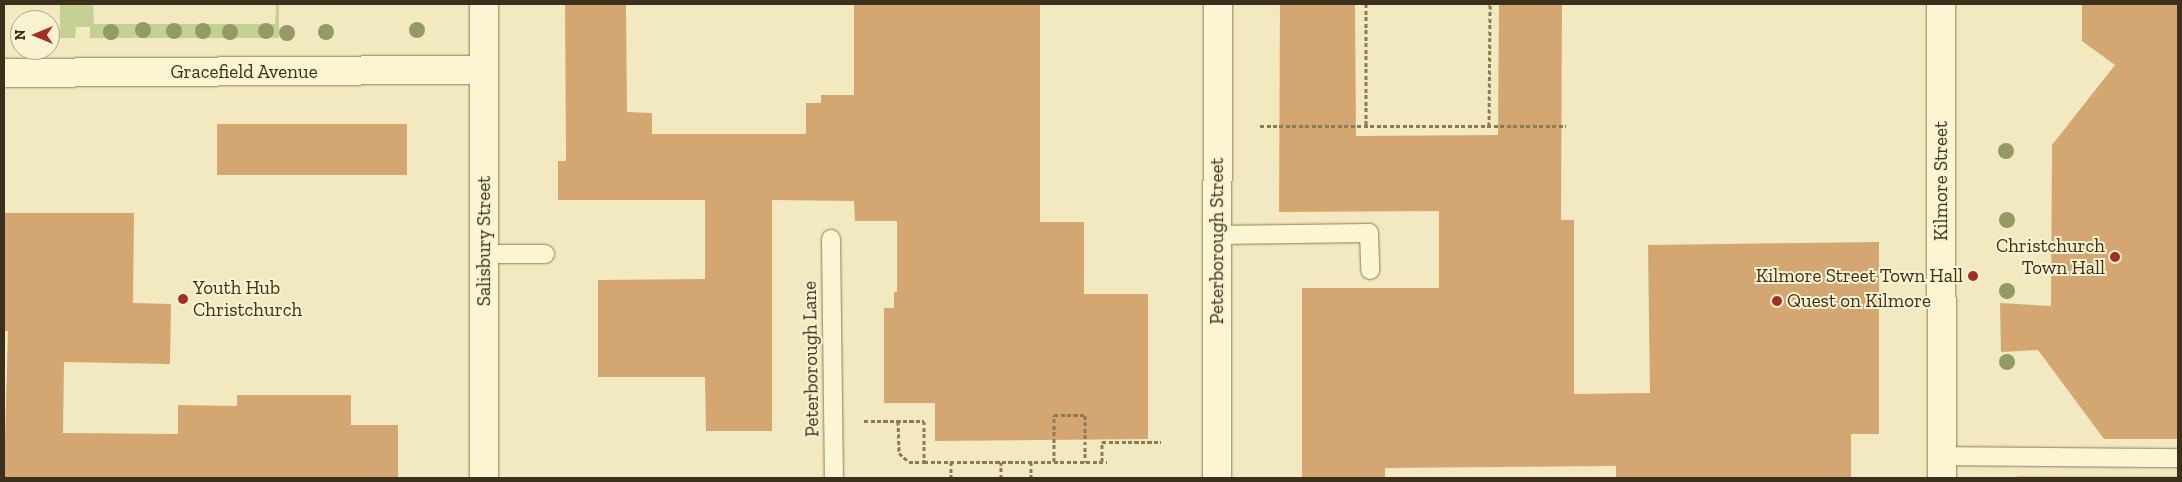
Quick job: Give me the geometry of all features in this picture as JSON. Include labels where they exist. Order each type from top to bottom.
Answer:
[{"type":"street","name":"Salisbury Street","points":[[484,4],[484,478]]},
{"type":"street","name":"Peterborough Street","points":[[1217,478],[1218,4]]},
{"type":"street","name":"Kilmore Street","points":[[1941,4],[1942,467]]},
{"type":"street","name":"Gracefield Avenue","points":[[4,73],[484,70]]},
{"type":"lane","points":[[1217,235],[1369,233],[1370,270]]},
{"type":"lane","name":"Peterborough Lane","points":[[831,239],[834,478]]},
{"type":"lane","points":[[484,254],[545,254]]},
{"type":"lane","points":[[1942,467],[2178,458]]},
{"type":"path","points":[[1366,4],[1366,126]]},
{"type":"path","points":[[1489,126],[1490,4]]},
{"type":"path","points":[[1260,126],[1566,126]]},
{"type":"path","points":[[1054,462],[1054,415],[1085,415],[1085,462]]},
{"type":"path","points":[[833,421],[924,421],[924,462]]},
{"type":"path","points":[[898,421],[899,453],[909,462],[1105,462],[1102,442],[1161,442]]},
{"type":"path","points":[[951,462],[951,478]]},
{"type":"path","points":[[1001,462],[1001,478]]},
{"type":"path","points":[[1031,462],[1031,478]]},
{"type":"green space","points":[[60,4],[93,4],[94,24],[275,24],[276,4],[279,4],[279,38],[90,38],[90,27],[76,27],[75,38],[60,38]]},
{"type":"green space","points":[[2017,476],[2178,476],[2178,478],[2017,478]]},
{"type":"building","points":[[565,4],[626,4],[627,112],[652,113],[652,134],[806,134],[806,103],[821,103],[821,95],[854,95],[854,4],[1040,4],[1040,222],[1084,222],[1084,294],[1148,294],[1148,439],[935,441],[935,403],[884,403],[884,308],[894,308],[894,292],[897,292],[897,221],[855,221],[854,201],[772,200],[772,431],[706,431],[705,377],[598,377],[598,280],[705,279],[705,200],[558,200],[558,161],[566,161]]},
{"type":"building","points":[[1280,4],[1355,4],[1356,136],[1498,135],[1499,4],[1562,4],[1561,220],[1574,220],[1574,394],[1650,393],[1648,245],[1879,242],[1879,434],[1851,434],[1851,478],[1616,478],[1616,466],[1385,468],[1385,478],[1302,478],[1302,288],[1439,288],[1439,211],[1279,212]]},
{"type":"building","name":"Christchurch Town Hall","points":[[2082,4],[2178,4],[2178,439],[2104,439],[2038,350],[2001,352],[2000,303],[2051,306],[2052,145],[2115,65],[2082,41]]},
{"type":"building","points":[[217,124],[407,124],[407,175],[217,175]]},
{"type":"building","points":[[4,213],[134,213],[133,303],[171,304],[170,364],[64,362],[63,433],[178,434],[178,405],[237,406],[237,395],[351,395],[351,425],[398,425],[398,478],[4,478],[8,331],[4,331]]},
{"type":"place","name":"Christchurch Town Hall","points":[[2115,257]]},
{"type":"place","name":"Kilmore Street Town Hall","points":[[1973,276]]},
{"type":"place","name":"Youth Hub Christchurch","points":[[183,299]]},
{"type":"place","name":"Quest on Kilmore","points":[[1777,301]]}]
